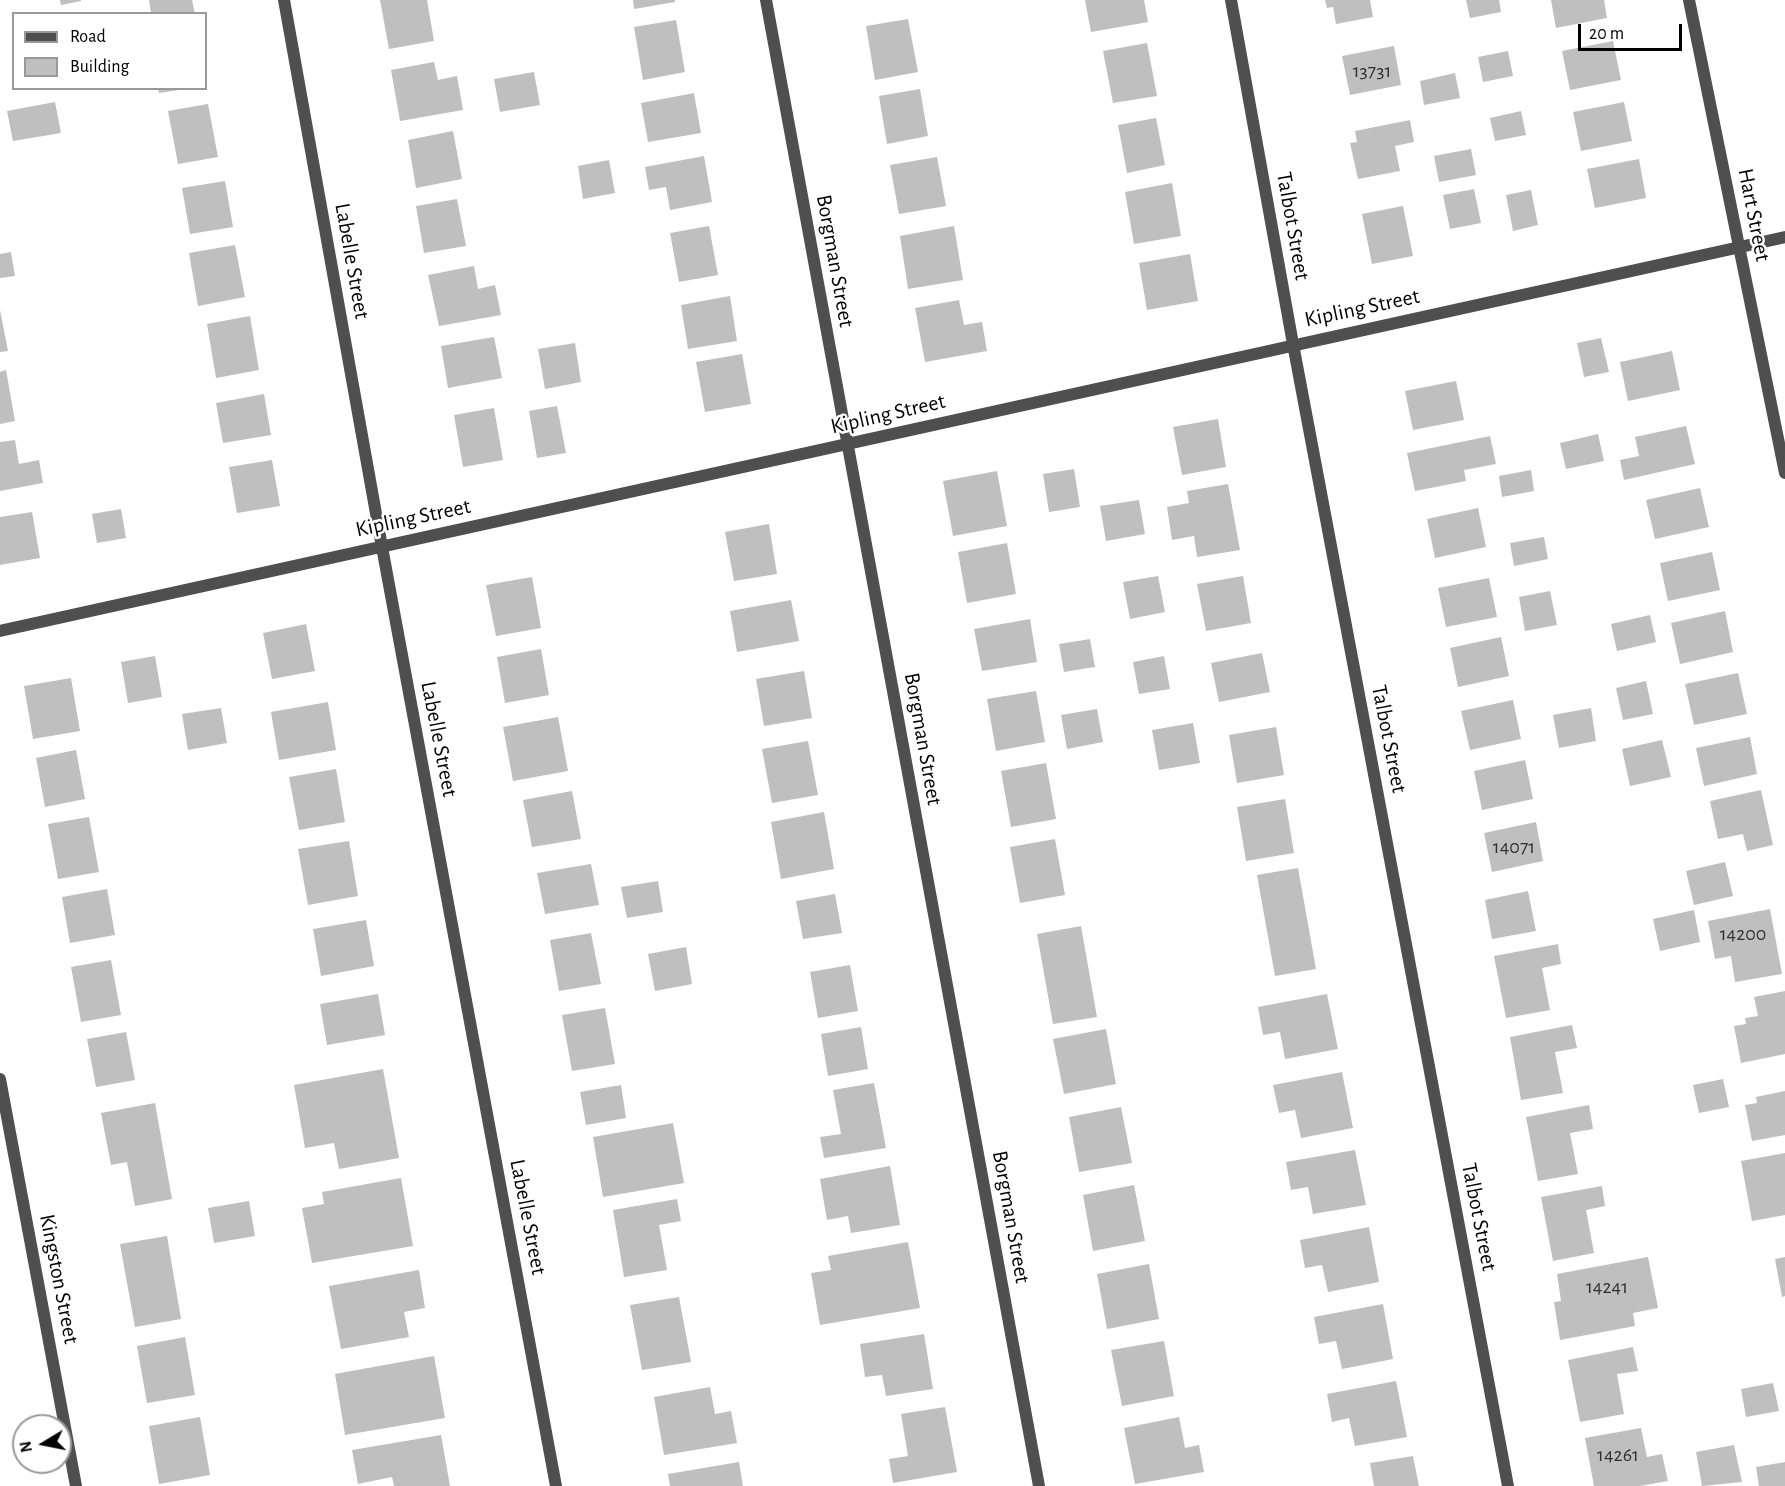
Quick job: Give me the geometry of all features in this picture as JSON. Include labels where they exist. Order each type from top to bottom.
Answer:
[{"type":"street","name":"Labelle Street","points":[[284,0],[382,547],[556,1486]]},
{"type":"street","name":"Borgman Street","points":[[766,0],[1039,1486]]},
{"type":"street","name":"Talbot Street","points":[[1231,0],[1293,344],[1508,1486]]},
{"type":"street","name":"Hart Street","points":[[1689,0],[1785,473]]},
{"type":"street","name":"Kipling Street","points":[[0,632],[848,445],[1293,344],[1785,237]]},
{"type":"street","name":"Kingston Street","points":[[0,1079],[76,1486]]},
{"type":"building","points":[[60,0],[81,0],[81,1],[61,5]]},
{"type":"building","points":[[149,0],[192,0],[195,12],[151,12]]},
{"type":"building","points":[[380,0],[427,0],[434,41],[389,49]]},
{"type":"building","points":[[633,0],[675,0],[675,2],[634,9]]},
{"type":"building","points":[[1085,0],[1144,0],[1148,22],[1091,32]]},
{"type":"building","points":[[1325,0],[1370,0],[1373,17],[1336,24],[1333,7],[1327,8]]},
{"type":"building","points":[[1466,0],[1499,0],[1501,12],[1470,18]]},
{"type":"building","points":[[1551,0],[1604,0],[1607,18],[1556,28]]},
{"type":"building","points":[[908,19],[918,72],[875,80],[866,26]]},
{"type":"building","points":[[676,20],[685,72],[643,80],[634,27]]},
{"type":"building","points":[[1613,41],[1621,80],[1570,90],[1562,51]]},
{"type":"building","points":[[1147,43],[1157,96],[1113,103],[1103,51]]},
{"type":"building","points":[[1394,46],[1401,85],[1350,95],[1342,56]]},
{"type":"building","points":[[1508,51],[1513,76],[1483,82],[1478,57]]},
{"type":"building","points":[[434,62],[438,80],[457,76],[463,110],[400,121],[391,70]]},
{"type":"building","points":[[534,72],[540,105],[500,112],[494,79]]},
{"type":"building","points":[[1455,73],[1460,98],[1424,105],[1420,81]]},
{"type":"building","points":[[920,89],[928,136],[887,144],[879,96]]},
{"type":"building","points":[[158,90],[179,90],[159,93]]},
{"type":"building","points":[[694,93],[701,133],[648,142],[641,103]]},
{"type":"building","points":[[55,102],[61,133],[13,141],[7,111]]},
{"type":"building","points":[[1624,102],[1632,141],[1581,151],[1573,112]]},
{"type":"building","points":[[208,104],[218,157],[178,164],[168,111]]},
{"type":"building","points":[[1521,111],[1526,135],[1495,141],[1490,118]]},
{"type":"building","points":[[1156,118],[1165,165],[1127,173],[1118,125]]},
{"type":"building","points":[[1410,120],[1414,142],[1395,146],[1400,171],[1358,179],[1350,143],[1357,142],[1355,131]]},
{"type":"building","points":[[453,131],[462,179],[416,188],[408,140]]},
{"type":"building","points":[[1471,149],[1476,175],[1439,182],[1434,156]]},
{"type":"building","points":[[704,156],[712,202],[670,210],[666,187],[649,190],[645,167]]},
{"type":"building","points":[[937,157],[946,206],[899,214],[890,165]]},
{"type":"building","points":[[1639,159],[1646,198],[1595,208],[1587,169]]},
{"type":"building","points":[[609,160],[615,193],[583,199],[578,166]]},
{"type":"building","points":[[225,181],[233,227],[190,234],[182,188]]},
{"type":"building","points":[[1172,183],[1181,236],[1134,244],[1125,192]]},
{"type":"building","points":[[1474,189],[1481,223],[1450,229],[1443,195]]},
{"type":"building","points":[[1531,190],[1538,225],[1513,231],[1506,195]]},
{"type":"building","points":[[457,199],[466,246],[424,253],[416,206]]},
{"type":"building","points":[[1403,206],[1413,256],[1372,264],[1362,214]]},
{"type":"building","points":[[709,226],[718,275],[679,282],[670,233]]},
{"type":"building","points":[[954,226],[963,280],[908,289],[900,236]]},
{"type":"building","points":[[235,245],[245,297],[198,306],[189,253]]},
{"type":"building","points":[[11,252],[15,276],[0,278],[0,254]]},
{"type":"building","points":[[1190,254],[1198,301],[1147,310],[1139,263]]},
{"type":"building","points":[[474,266],[478,289],[495,285],[501,315],[439,326],[428,275]]},
{"type":"building","points":[[730,296],[737,341],[688,349],[681,305]]},
{"type":"building","points":[[959,300],[964,325],[982,322],[987,351],[925,362],[915,308]]},
{"type":"building","points":[[0,310],[8,351],[0,352]]},
{"type":"building","points":[[250,316],[259,370],[216,378],[207,324]]},
{"type":"building","points":[[494,337],[502,378],[448,388],[441,346]]},
{"type":"building","points":[[1601,338],[1609,372],[1584,377],[1577,343]]},
{"type":"building","points":[[575,343],[581,382],[545,389],[538,349]]},
{"type":"building","points":[[1672,351],[1680,390],[1628,401],[1620,362]]},
{"type":"building","points":[[742,354],[751,404],[705,412],[696,362]]},
{"type":"building","points":[[6,370],[15,421],[0,424],[0,372]]},
{"type":"building","points":[[1456,381],[1464,420],[1413,430],[1405,391]]},
{"type":"building","points":[[264,394],[271,435],[223,443],[216,403]]},
{"type":"building","points":[[557,406],[566,453],[537,458],[529,411]]},
{"type":"building","points":[[494,408],[503,460],[463,467],[454,415]]},
{"type":"building","points":[[1218,419],[1226,467],[1182,475],[1173,427]]},
{"type":"building","points":[[1686,426],[1695,464],[1624,480],[1620,460],[1639,456],[1635,437]]},
{"type":"building","points":[[1598,434],[1604,461],[1566,469],[1560,443]]},
{"type":"building","points":[[1490,436],[1496,464],[1464,470],[1466,481],[1415,491],[1407,453]]},
{"type":"building","points":[[15,440],[19,464],[39,460],[43,483],[0,491],[0,442]]},
{"type":"building","points":[[272,460],[280,506],[237,513],[229,467]]},
{"type":"building","points":[[1074,469],[1080,507],[1049,512],[1043,474]]},
{"type":"building","points":[[1531,470],[1534,491],[1502,497],[1499,476]]},
{"type":"building","points":[[997,471],[1007,526],[953,536],[943,481]]},
{"type":"building","points":[[1228,484],[1240,550],[1197,557],[1194,536],[1172,540],[1167,507],[1189,503],[1187,491]]},
{"type":"building","points":[[1700,488],[1709,527],[1655,539],[1646,500]]},
{"type":"building","points":[[1139,500],[1145,534],[1106,541],[1100,506]]},
{"type":"building","points":[[1478,508],[1486,547],[1435,558],[1427,519]]},
{"type":"building","points":[[121,509],[126,538],[97,543],[92,514]]},
{"type":"building","points":[[32,512],[40,558],[0,565],[0,517]]},
{"type":"building","points":[[769,524],[777,574],[734,581],[725,532]]},
{"type":"building","points":[[1544,537],[1548,559],[1514,566],[1510,543]]},
{"type":"building","points":[[1007,543],[1016,594],[967,603],[958,552]]},
{"type":"building","points":[[1712,552],[1720,590],[1668,601],[1660,563]]},
{"type":"building","points":[[1158,576],[1165,612],[1130,619],[1123,582]]},
{"type":"building","points":[[1243,576],[1251,623],[1206,631],[1197,584]]},
{"type":"building","points":[[532,577],[541,628],[496,636],[486,585]]},
{"type":"building","points":[[1489,578],[1497,617],[1446,627],[1438,588]]},
{"type":"building","points":[[1550,591],[1557,625],[1525,631],[1519,597]]},
{"type":"building","points":[[791,600],[799,641],[737,652],[730,611]]},
{"type":"building","points":[[1725,611],[1733,652],[1680,664],[1671,623]]},
{"type":"building","points":[[1650,615],[1656,642],[1617,651],[1611,624]]},
{"type":"building","points":[[1030,619],[1037,662],[982,671],[974,629]]},
{"type":"building","points":[[306,624],[315,671],[272,679],[263,633]]},
{"type":"building","points":[[1501,637],[1509,676],[1458,687],[1450,648]]},
{"type":"building","points":[[1090,639],[1095,667],[1064,672],[1059,644]]},
{"type":"building","points":[[541,649],[549,695],[505,703],[497,657]]},
{"type":"building","points":[[1262,653],[1270,692],[1219,702],[1211,663]]},
{"type":"building","points":[[155,656],[162,697],[128,703],[121,662]]},
{"type":"building","points":[[1164,656],[1170,689],[1139,694],[1133,662]]},
{"type":"building","points":[[804,671],[812,718],[764,726],[756,679]]},
{"type":"building","points":[[1738,673],[1747,714],[1694,725],[1685,684]]},
{"type":"building","points":[[71,678],[80,731],[33,739],[24,686]]},
{"type":"building","points":[[1646,681],[1653,714],[1623,720],[1616,688]]},
{"type":"building","points":[[1036,691],[1045,742],[996,751],[987,699]]},
{"type":"building","points":[[1513,700],[1521,739],[1470,750],[1461,711]]},
{"type":"building","points":[[328,702],[336,750],[279,760],[271,712]]},
{"type":"building","points":[[221,708],[227,743],[188,750],[182,714]]},
{"type":"building","points":[[1591,708],[1596,741],[1559,748],[1553,715]]},
{"type":"building","points":[[1097,709],[1103,742],[1067,749],[1061,715]]},
{"type":"building","points":[[558,717],[568,771],[513,781],[503,727]]},
{"type":"building","points":[[1193,723],[1200,763],[1159,770],[1152,730]]},
{"type":"building","points":[[1276,727],[1284,775],[1237,783],[1229,735]]},
{"type":"building","points":[[1750,737],[1757,774],[1704,786],[1696,748]]},
{"type":"building","points":[[1662,740],[1671,777],[1630,786],[1622,749]]},
{"type":"building","points":[[808,741],[818,795],[772,803],[762,749]]},
{"type":"building","points":[[76,750],[85,799],[45,807],[36,758]]},
{"type":"building","points":[[1525,760],[1533,799],[1482,810],[1474,771]]},
{"type":"building","points":[[1046,763],[1056,819],[1011,827],[1001,771]]},
{"type":"building","points":[[336,769],[345,822],[299,830],[289,777]]},
{"type":"building","points":[[1761,790],[1773,845],[1747,851],[1743,834],[1718,839],[1710,801]]},
{"type":"building","points":[[572,791],[581,839],[532,847],[523,800]]},
{"type":"building","points":[[1285,799],[1294,853],[1246,861],[1237,807]]},
{"type":"building","points":[[824,812],[834,869],[781,879],[771,822]]},
{"type":"building","points":[[89,817],[99,872],[58,879],[48,824]]},
{"type":"building","points":[[1536,822],[1543,861],[1492,872],[1484,833]]},
{"type":"building","points":[[1055,839],[1065,895],[1020,903],[1010,847]]},
{"type":"building","points":[[349,841],[358,896],[308,905],[298,849]]},
{"type":"building","points":[[1725,862],[1733,896],[1694,905],[1686,871]]},
{"type":"building","points":[[591,864],[599,905],[545,914],[537,873]]},
{"type":"building","points":[[1298,868],[1316,969],[1275,976],[1257,875]]},
{"type":"building","points":[[658,881],[663,912],[627,918],[621,887]]},
{"type":"building","points":[[107,889],[115,935],[70,943],[62,897]]},
{"type":"building","points":[[1528,891],[1536,931],[1492,939],[1485,900]]},
{"type":"building","points":[[835,894],[842,933],[803,939],[796,901]]},
{"type":"building","points":[[1770,909],[1782,974],[1735,982],[1731,956],[1715,959],[1708,921]]},
{"type":"building","points":[[1694,910],[1700,942],[1660,951],[1653,919]]},
{"type":"building","points":[[366,920],[374,966],[321,976],[313,929]]},
{"type":"building","points":[[1081,926],[1097,1017],[1053,1024],[1037,934]]},
{"type":"building","points":[[591,933],[601,984],[559,991],[550,940]]},
{"type":"building","points":[[1558,944],[1561,964],[1542,968],[1550,1010],[1506,1018],[1494,956]]},
{"type":"building","points":[[686,947],[692,984],[655,991],[648,954]]},
{"type":"building","points":[[111,960],[121,1015],[81,1022],[71,967]]},
{"type":"building","points":[[850,965],[858,1011],[818,1018],[810,972]]},
{"type":"building","points":[[1785,991],[1785,1054],[1741,1063],[1734,1026],[1746,1024],[1745,1018],[1758,1016],[1754,997]]},
{"type":"building","points":[[378,994],[385,1035],[327,1045],[320,1004]]},
{"type":"building","points":[[1327,994],[1338,1049],[1285,1059],[1280,1032],[1263,1035],[1258,1007]]},
{"type":"building","points":[[605,1008],[615,1064],[572,1071],[562,1015]]},
{"type":"building","points":[[1572,1025],[1577,1048],[1555,1052],[1563,1093],[1521,1100],[1510,1037]]},
{"type":"building","points":[[861,1027],[868,1069],[828,1076],[821,1034]]},
{"type":"building","points":[[1106,1029],[1116,1084],[1064,1094],[1053,1039]]},
{"type":"building","points":[[126,1032],[135,1080],[96,1087],[87,1039]]},
{"type":"building","points":[[383,1069],[399,1158],[339,1169],[334,1143],[305,1148],[294,1085]]},
{"type":"building","points":[[1342,1072],[1353,1128],[1301,1138],[1295,1110],[1279,1113],[1273,1085]]},
{"type":"building","points":[[1723,1079],[1729,1107],[1699,1113],[1693,1085]]},
{"type":"building","points":[[874,1083],[886,1148],[824,1158],[820,1137],[841,1134],[833,1090]]},
{"type":"building","points":[[621,1085],[626,1118],[586,1125],[580,1092]]},
{"type":"building","points":[[1785,1091],[1785,1135],[1752,1141],[1745,1105],[1757,1103],[1756,1097]]},
{"type":"building","points":[[155,1103],[172,1199],[135,1206],[127,1162],[111,1165],[101,1113]]},
{"type":"building","points":[[1589,1105],[1593,1129],[1570,1133],[1578,1174],[1538,1181],[1526,1117]]},
{"type":"building","points":[[1121,1107],[1132,1163],[1079,1172],[1069,1117]]},
{"type":"building","points":[[673,1123],[684,1183],[603,1197],[593,1137]]},
{"type":"building","points":[[1355,1150],[1366,1205],[1313,1214],[1308,1187],[1291,1190],[1286,1162]]},
{"type":"building","points":[[1785,1153],[1785,1215],[1752,1221],[1741,1161]]},
{"type":"building","points":[[890,1166],[900,1225],[851,1233],[848,1216],[827,1220],[820,1179]]},
{"type":"building","points":[[401,1178],[413,1246],[312,1263],[302,1208],[324,1204],[322,1192]]},
{"type":"building","points":[[1134,1185],[1145,1241],[1093,1251],[1083,1195]]},
{"type":"building","points":[[1602,1186],[1605,1206],[1586,1210],[1594,1253],[1553,1261],[1541,1197]]},
{"type":"building","points":[[677,1199],[681,1221],[659,1225],[667,1270],[624,1277],[613,1210]]},
{"type":"building","points":[[249,1201],[255,1236],[214,1243],[208,1208]]},
{"type":"building","points":[[1369,1227],[1379,1282],[1328,1292],[1322,1265],[1305,1268],[1300,1240]]},
{"type":"building","points":[[167,1236],[181,1319],[135,1327],[120,1244]]},
{"type":"building","points":[[908,1242],[920,1308],[820,1325],[811,1273],[831,1270],[828,1256]]},
{"type":"building","points":[[1648,1257],[1658,1308],[1633,1313],[1635,1326],[1560,1340],[1554,1302],[1561,1301],[1557,1274]]},
{"type":"building","points":[[1785,1257],[1785,1296],[1782,1297],[1775,1259]]},
{"type":"building","points":[[1149,1264],[1159,1319],[1107,1329],[1097,1274]]},
{"type":"building","points":[[419,1270],[425,1308],[404,1312],[409,1337],[341,1349],[329,1286]]},
{"type":"building","points":[[679,1297],[691,1362],[642,1370],[630,1305]]},
{"type":"building","points":[[1383,1304],[1393,1359],[1342,1369],[1336,1341],[1319,1344],[1314,1317]]},
{"type":"building","points":[[924,1334],[933,1389],[886,1396],[882,1375],[865,1377],[860,1344]]},
{"type":"building","points":[[185,1337],[195,1395],[147,1403],[137,1346]]},
{"type":"building","points":[[1164,1341],[1174,1396],[1122,1406],[1111,1350]]},
{"type":"building","points":[[1633,1347],[1638,1371],[1617,1374],[1624,1414],[1580,1422],[1568,1360]]},
{"type":"building","points":[[434,1356],[445,1418],[345,1435],[335,1374]]},
{"type":"building","points":[[1396,1381],[1407,1437],[1355,1446],[1349,1418],[1332,1422],[1327,1394]]},
{"type":"building","points":[[1773,1383],[1779,1411],[1746,1417],[1741,1389]]},
{"type":"building","points":[[710,1387],[715,1414],[731,1411],[737,1443],[664,1455],[654,1397]]},
{"type":"building","points":[[945,1407],[957,1472],[893,1483],[889,1459],[908,1456],[901,1414]]},
{"type":"building","points":[[200,1417],[210,1475],[159,1484],[149,1426]]},
{"type":"building","points":[[1179,1417],[1185,1448],[1199,1445],[1204,1472],[1135,1484],[1124,1428]]},
{"type":"building","points":[[1641,1428],[1647,1457],[1662,1454],[1668,1481],[1640,1486],[1594,1486],[1585,1438]]},
{"type":"building","points":[[441,1435],[450,1486],[394,1486],[392,1477],[358,1484],[352,1450]]},
{"type":"building","points":[[1734,1445],[1742,1482],[1702,1486],[1696,1452]]},
{"type":"building","points":[[1413,1456],[1419,1486],[1374,1486],[1370,1463]]},
{"type":"building","points":[[739,1462],[743,1486],[670,1486],[668,1474]]},
{"type":"building","points":[[1785,1462],[1785,1486],[1759,1486],[1756,1467]]}]
